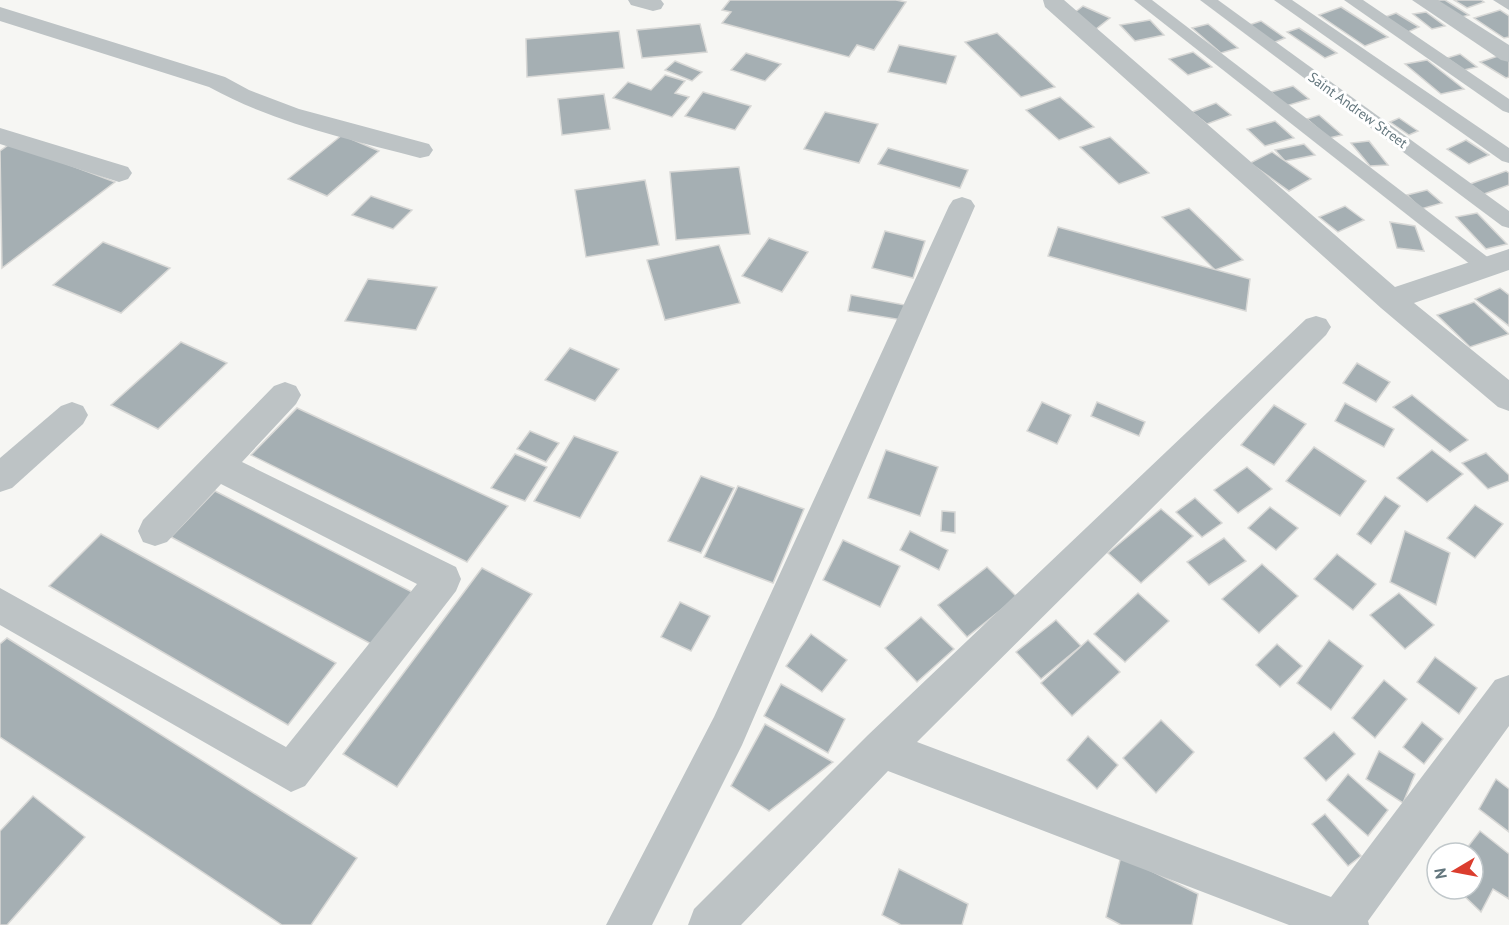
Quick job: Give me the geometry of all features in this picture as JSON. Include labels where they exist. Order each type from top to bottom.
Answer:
[{"type":"street","points":[[1423,0],[1509,55]]},
{"type":"street","points":[[1055,1],[1391,300],[1509,398]]},
{"type":"street","points":[[0,14],[217,82],[235,93],[306,121],[383,138],[420,150]]},
{"type":"street","points":[[0,136],[119,173]]},
{"type":"street","points":[[628,925],[728,731],[962,206]]},
{"type":"street","points":[[1391,300],[1498,263]]},
{"type":"street","points":[[710,925],[882,749],[1316,327]]},
{"type":"street","points":[[155,531],[285,395]]},
{"type":"street","points":[[0,478],[72,415]]},
{"type":"street","points":[[0,605],[291,772],[443,579],[217,466]]},
{"type":"street","points":[[882,749],[1343,924],[1509,694]]},
{"type":"lane","points":[[1142,0],[1498,263]]},
{"type":"lane","name":"Saint Andrew Street","points":[[1208,0],[1509,221]]},
{"type":"lane","points":[[1282,0],[1509,157]]},
{"type":"lane","points":[[1352,0],[1509,106]]},
{"type":"lane","points":[[1501,0],[1509,5]]},
{"type":"building","points":[[730,0],[896,0],[906,2],[874,50],[857,45],[849,57],[722,23],[731,12],[722,10]]},
{"type":"building","points":[[1429,0],[1445,0],[1469,15],[1458,18]]},
{"type":"building","points":[[1454,0],[1481,0],[1484,2],[1467,8]]},
{"type":"building","points":[[1083,6],[1110,18],[1096,29],[1070,16]]},
{"type":"building","points":[[1341,7],[1388,37],[1365,46],[1319,15]]},
{"type":"building","points":[[1500,10],[1509,16],[1509,37],[1504,38],[1474,18]]},
{"type":"building","points":[[1426,12],[1445,26],[1432,29],[1413,14]]},
{"type":"building","points":[[1396,13],[1419,27],[1408,32],[1385,17]]},
{"type":"building","points":[[1150,20],[1164,35],[1135,41],[1120,25]]},
{"type":"building","points":[[1261,21],[1285,38],[1273,43],[1249,25]]},
{"type":"building","points":[[700,24],[707,52],[642,58],[637,30]]},
{"type":"building","points":[[1208,24],[1238,48],[1221,53],[1192,28]]},
{"type":"building","points":[[1299,28],[1337,53],[1325,58],[1287,32]]},
{"type":"building","points":[[619,31],[624,68],[527,77],[526,39]]},
{"type":"building","points":[[997,33],[1055,87],[1021,97],[965,42]]},
{"type":"building","points":[[899,45],[956,56],[946,84],[888,72]]},
{"type":"building","points":[[1193,52],[1212,67],[1188,75],[1169,59]]},
{"type":"building","points":[[746,53],[781,64],[765,81],[731,70]]},
{"type":"building","points":[[1460,54],[1477,67],[1464,70],[1447,58]]},
{"type":"building","points":[[1501,55],[1509,60],[1509,77],[1506,78],[1480,62]]},
{"type":"building","points":[[1427,60],[1464,89],[1441,94],[1405,64]]},
{"type":"building","points":[[675,61],[702,72],[692,81],[665,70]]},
{"type":"building","points":[[665,75],[685,81],[675,93],[689,97],[672,117],[613,98],[628,82],[651,90]]},
{"type":"building","points":[[1293,86],[1309,99],[1286,106],[1271,92]]},
{"type":"building","points":[[703,92],[751,106],[735,130],[685,116]]},
{"type":"building","points":[[604,94],[610,129],[562,135],[558,99]]},
{"type":"building","points":[[1060,97],[1094,127],[1059,140],[1026,110]]},
{"type":"building","points":[[1216,103],[1231,115],[1207,124],[1192,112]]},
{"type":"building","points":[[825,112],[878,124],[859,163],[804,149]]},
{"type":"building","points":[[1319,115],[1342,135],[1329,138],[1307,119]]},
{"type":"building","points":[[1399,118],[1418,131],[1409,135],[1390,122]]},
{"type":"building","points":[[1275,121],[1294,138],[1265,146],[1247,129]]},
{"type":"building","points":[[342,135],[379,151],[327,196],[288,179]]},
{"type":"building","points":[[1110,137],[1149,173],[1119,184],[1080,147]]},
{"type":"building","points":[[1466,140],[1489,155],[1469,164],[1447,149]]},
{"type":"building","points":[[1369,141],[1388,165],[1370,166],[1351,143]]},
{"type":"building","points":[[11,143],[115,182],[2,268],[0,151]]},
{"type":"building","points":[[1304,144],[1315,155],[1285,161],[1275,150]]},
{"type":"building","points":[[888,148],[968,170],[960,188],[878,164]]},
{"type":"building","points":[[1272,152],[1311,179],[1289,191],[1250,163]]},
{"type":"building","points":[[739,167],[750,234],[676,240],[670,172]]},
{"type":"building","points":[[1506,171],[1509,173],[1509,185],[1484,194],[1470,184]]},
{"type":"building","points":[[645,180],[659,245],[586,257],[575,190]]},
{"type":"building","points":[[1427,190],[1442,203],[1421,209],[1407,195]]},
{"type":"building","points":[[371,196],[412,210],[393,229],[352,215]]},
{"type":"building","points":[[1345,206],[1364,220],[1338,232],[1319,217]]},
{"type":"building","points":[[1189,208],[1243,260],[1215,270],[1162,217]]},
{"type":"building","points":[[1477,213],[1507,244],[1486,249],[1456,217]]},
{"type":"building","points":[[1390,222],[1415,226],[1424,251],[1397,248]]},
{"type":"building","points":[[1058,227],[1250,279],[1246,311],[1048,256]]},
{"type":"building","points":[[885,231],[925,241],[913,278],[872,268]]},
{"type":"building","points":[[769,238],[808,252],[782,292],[742,276]]},
{"type":"building","points":[[103,242],[170,268],[121,313],[53,285]]},
{"type":"building","points":[[719,245],[740,303],[665,320],[647,260]]},
{"type":"building","points":[[368,279],[437,287],[416,330],[345,321]]},
{"type":"building","points":[[1500,288],[1509,295],[1509,326],[1475,299]]},
{"type":"building","points":[[851,295],[905,305],[902,320],[848,311]]},
{"type":"building","points":[[1474,302],[1509,334],[1470,347],[1437,315]]},
{"type":"building","points":[[181,342],[227,363],[158,429],[111,405]]},
{"type":"building","points":[[570,348],[619,369],[595,401],[545,380]]},
{"type":"building","points":[[1357,363],[1390,382],[1376,402],[1343,383]]},
{"type":"building","points":[[1412,395],[1468,440],[1450,452],[1393,407]]},
{"type":"building","points":[[1042,402],[1071,415],[1057,444],[1027,431]]},
{"type":"building","points":[[1097,402],[1145,422],[1139,436],[1091,416]]},
{"type":"building","points":[[1345,403],[1394,429],[1384,447],[1335,421]]},
{"type":"building","points":[[1274,405],[1306,424],[1274,465],[1241,445]]},
{"type":"building","points":[[297,408],[508,506],[467,562],[251,455]]},
{"type":"building","points":[[530,431],[559,443],[546,462],[517,449]]},
{"type":"building","points":[[574,436],[618,452],[580,518],[534,501]]},
{"type":"building","points":[[1314,447],[1366,481],[1340,516],[1286,481]]},
{"type":"building","points":[[886,450],[938,467],[920,516],[868,498]]},
{"type":"building","points":[[1432,450],[1463,474],[1427,502],[1397,478]]},
{"type":"building","points":[[1486,453],[1509,475],[1509,481],[1488,489],[1462,463]]},
{"type":"building","points":[[515,454],[547,467],[525,501],[491,488]]},
{"type":"building","points":[[1247,467],[1272,489],[1238,513],[1214,490]]},
{"type":"building","points":[[701,476],[734,488],[701,553],[668,541]]},
{"type":"building","points":[[738,486],[804,509],[773,583],[704,557]]},
{"type":"building","points":[[215,491],[414,593],[375,646],[171,537]]},
{"type":"building","points":[[1385,496],[1400,506],[1371,544],[1357,534]]},
{"type":"building","points":[[1195,498],[1222,523],[1202,537],[1176,512]]},
{"type":"building","points":[[1475,505],[1503,524],[1475,558],[1447,538]]},
{"type":"building","points":[[1270,507],[1298,528],[1276,550],[1248,528]]},
{"type":"building","points":[[1161,509],[1193,536],[1141,583],[1108,553]]},
{"type":"building","points":[[942,511],[955,512],[955,533],[941,531]]},
{"type":"building","points":[[910,531],[948,550],[939,570],[900,550]]},
{"type":"building","points":[[1405,531],[1450,553],[1436,605],[1390,582]]},
{"type":"building","points":[[101,534],[336,663],[288,725],[49,586]]},
{"type":"building","points":[[1224,538],[1246,561],[1209,585],[1187,562]]},
{"type":"building","points":[[843,540],[900,566],[880,607],[823,580]]},
{"type":"building","points":[[1337,554],[1376,584],[1353,610],[1314,579]]},
{"type":"building","points":[[1262,564],[1298,596],[1259,633],[1222,599]]},
{"type":"building","points":[[987,567],[1017,597],[967,637],[938,605]]},
{"type":"building","points":[[482,568],[532,594],[397,787],[343,754]]},
{"type":"building","points":[[1138,593],[1169,621],[1125,662],[1094,634]]},
{"type":"building","points":[[1399,593],[1434,625],[1405,649],[1370,615]]},
{"type":"building","points":[[680,602],[710,616],[691,651],[661,637]]},
{"type":"building","points":[[921,617],[954,649],[917,682],[885,648]]},
{"type":"building","points":[[1056,620],[1081,646],[1041,679],[1016,652]]},
{"type":"building","points":[[811,634],[847,660],[822,692],[786,666]]},
{"type":"building","points":[[7,638],[357,858],[311,925],[282,925],[0,737],[0,644]]},
{"type":"building","points":[[1088,640],[1120,672],[1072,716],[1041,683]]},
{"type":"building","points":[[1329,640],[1363,666],[1331,710],[1297,683]]},
{"type":"building","points":[[1277,644],[1302,666],[1280,687],[1256,665]]},
{"type":"building","points":[[1435,657],[1477,688],[1459,714],[1417,682]]},
{"type":"building","points":[[1384,680],[1407,699],[1375,738],[1352,718]]},
{"type":"building","points":[[781,684],[845,719],[828,753],[764,716]]},
{"type":"building","points":[[1161,720],[1194,752],[1156,793],[1123,758]]},
{"type":"building","points":[[1422,722],[1443,739],[1424,764],[1403,747]]},
{"type":"building","points":[[765,724],[833,762],[769,811],[731,786]]},
{"type":"building","points":[[1334,732],[1355,754],[1326,781],[1304,758]]},
{"type":"building","points":[[1088,736],[1118,765],[1097,789],[1067,760]]},
{"type":"building","points":[[1379,751],[1415,774],[1403,803],[1366,779]]},
{"type":"building","points":[[1348,774],[1388,810],[1368,836],[1327,800]]},
{"type":"building","points":[[1496,779],[1509,789],[1509,832],[1479,809]]},
{"type":"building","points":[[33,796],[85,837],[7,925],[0,925],[0,831]]},
{"type":"building","points":[[1325,814],[1361,856],[1348,866],[1312,824]]},
{"type":"building","points":[[1480,831],[1509,854],[1509,899],[1493,889],[1481,912],[1470,901],[1485,901],[1485,841],[1472,841]]},
{"type":"building","points":[[1121,856],[1198,894],[1192,925],[1121,925],[1106,917]]},
{"type":"building","points":[[899,869],[968,904],[962,925],[901,925],[882,915]]}]
